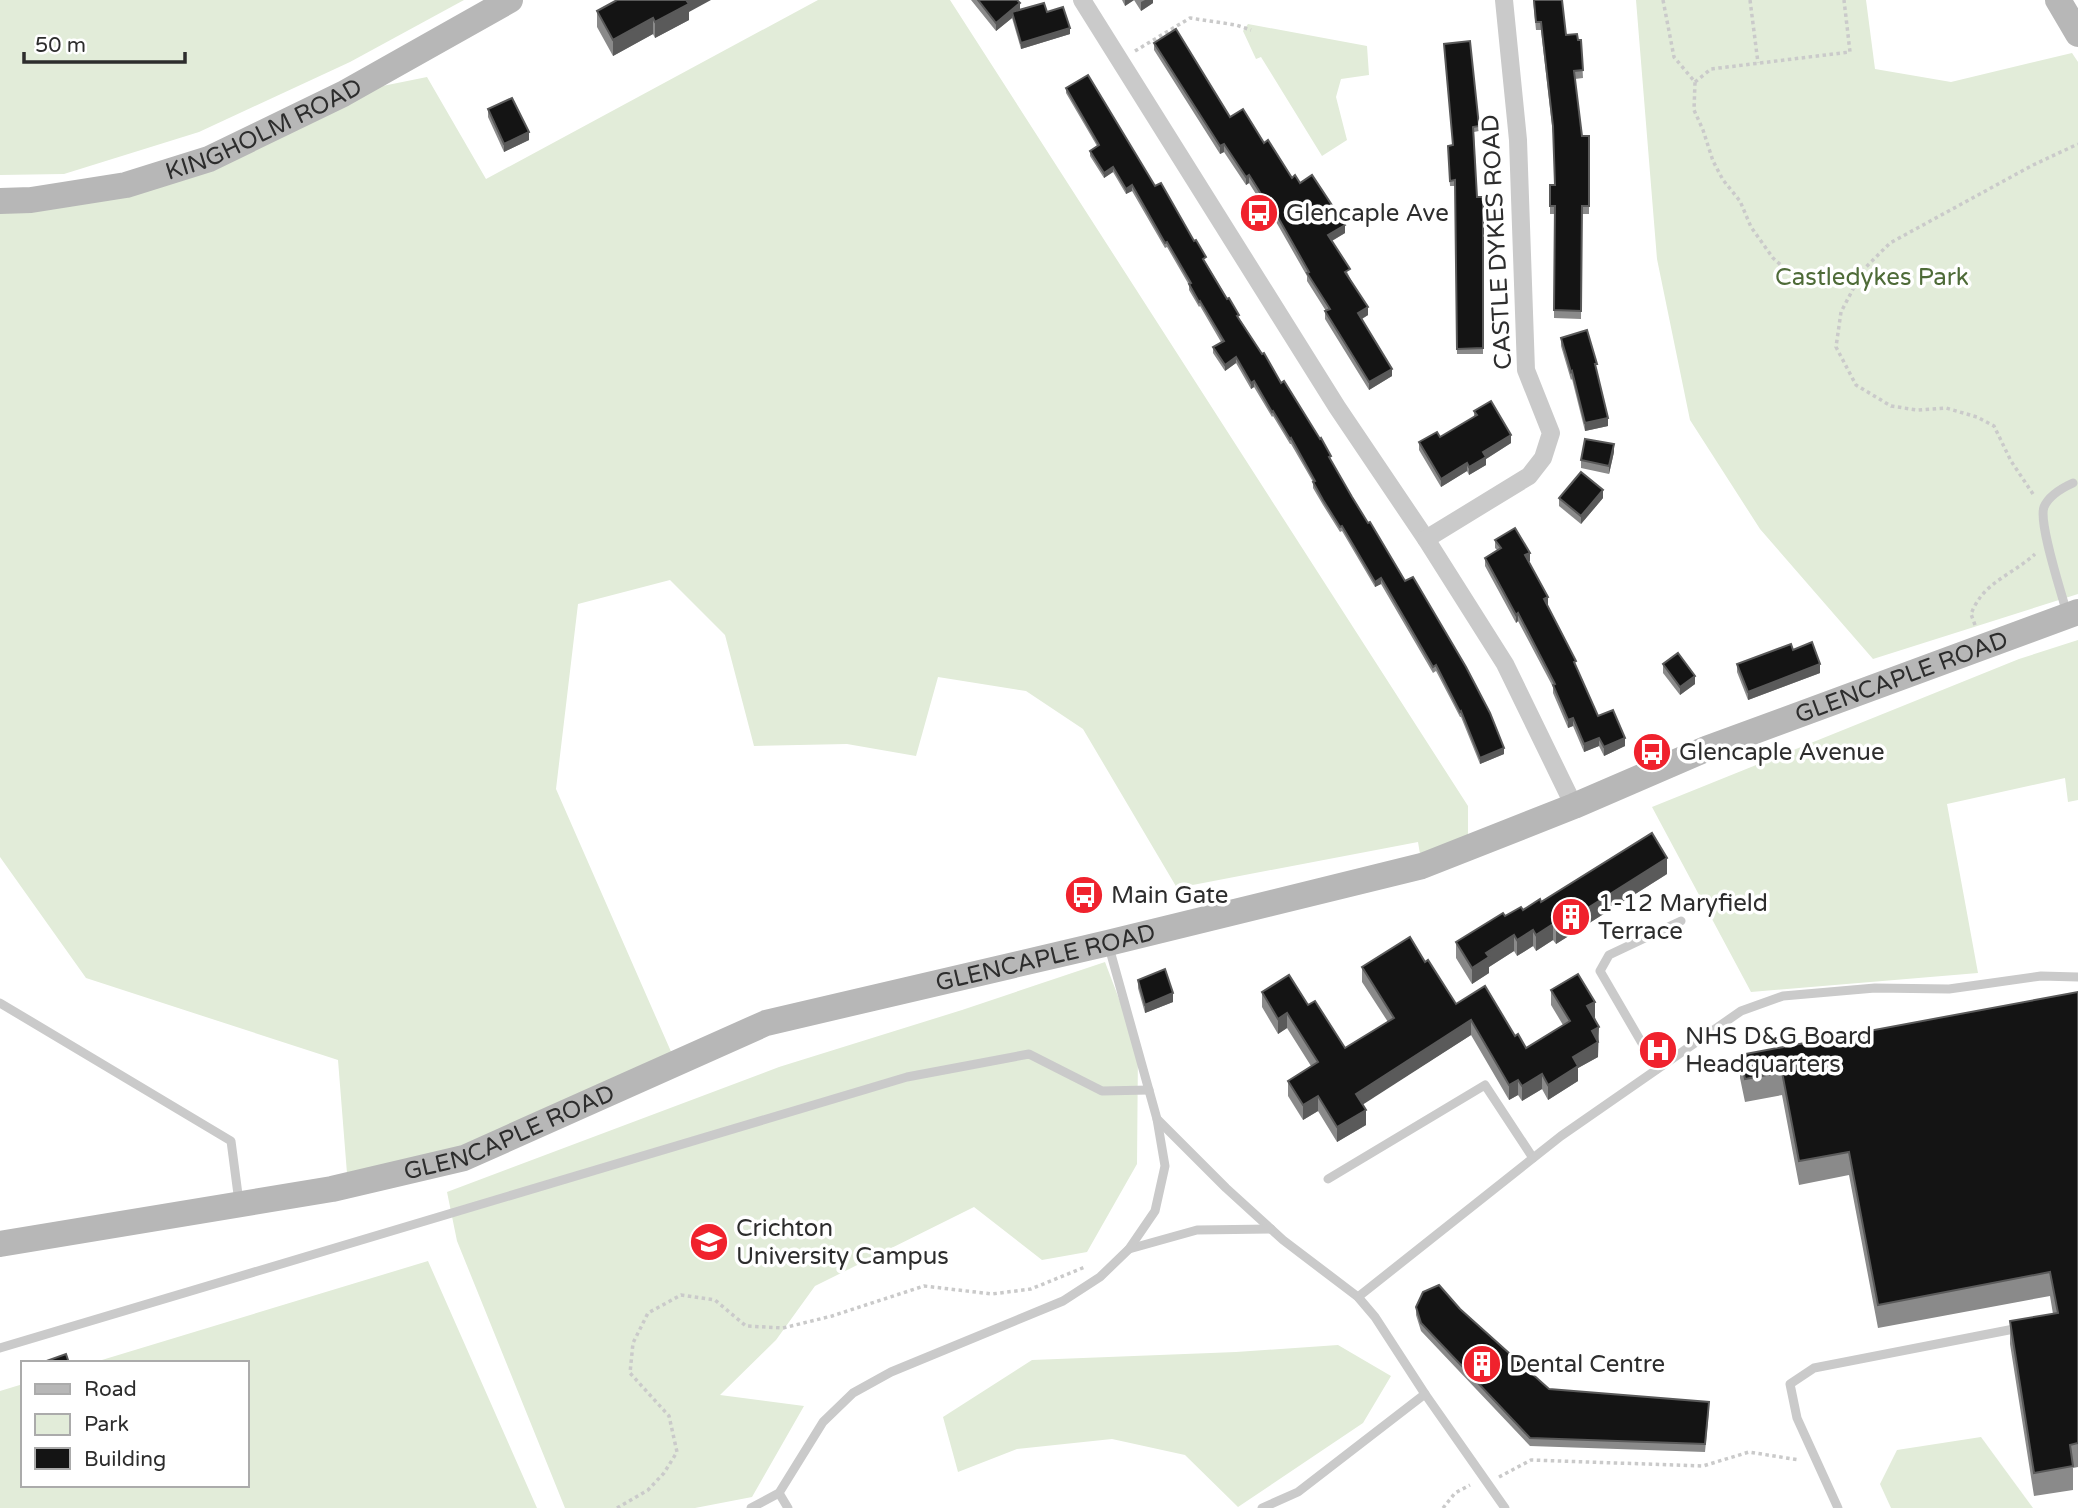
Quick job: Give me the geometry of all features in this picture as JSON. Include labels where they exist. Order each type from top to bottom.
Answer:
[{"type":"main road","name":"KINGHOLM ROAD","points":[[0,201],[32,200],[125,185],[209,159],[344,94],[510,0]]},
{"type":"main road","points":[[2058,0],[2078,34]]},
{"type":"main road","name":"GLENCAPLE ROAD","points":[[0,1244],[332,1189],[464,1158],[766,1023],[1422,866],[1574,806],[1706,749],[2073,614]]},
{"type":"street","points":[[1082,0],[1337,407],[1426,539],[1505,664],[1574,806]]},
{"type":"street","name":"CASTLE DYKES ROAD","points":[[1426,539],[1529,476],[1543,458],[1551,433],[1526,370],[1518,140],[1504,0]]},
{"type":"lane","points":[[2073,483],[2060,488],[2043,509],[2047,544],[2073,614]]},
{"type":"lane","points":[[1657,1069],[1600,971],[1609,956],[1681,921]]},
{"type":"lane","points":[[751,1508],[779,1493],[823,1422],[853,1393],[891,1372],[1063,1301],[1100,1277],[1129,1249],[1155,1211],[1165,1166],[1157,1119],[1108,943]]},
{"type":"lane","points":[[1358,1297],[1561,1136],[1741,1011],[1783,996],[1875,988],[1949,989],[2041,975],[2078,977]]},
{"type":"lane","points":[[0,1003],[231,1141],[240,1205]]},
{"type":"lane","points":[[0,1348],[907,1077],[1029,1054],[1102,1091],[1149,1090]]},
{"type":"lane","points":[[1328,1179],[1485,1085],[1533,1158]]},
{"type":"lane","points":[[1157,1119],[1271,1229],[1358,1297],[1375,1317],[1505,1508]]},
{"type":"lane","points":[[1129,1249],[1197,1230],[1271,1229]]},
{"type":"lane","points":[[1838,1508],[1797,1418],[1790,1384],[1814,1368],[2019,1328]]},
{"type":"lane","points":[[1262,1508],[1298,1492],[1425,1394]]},
{"type":"lane","points":[[779,1493],[788,1508]]},
{"type":"path","points":[[1663,0],[1674,57],[1695,82],[1694,110],[1713,161],[1723,180],[1740,201],[1751,227],[1773,258],[1792,275],[1857,282]]},
{"type":"path","points":[[1750,0],[1758,63]]},
{"type":"path","points":[[1695,82],[1711,69],[1850,52],[1844,0]]},
{"type":"path","points":[[1121,62],[1190,18],[1251,30]]},
{"type":"path","points":[[2043,509],[2011,461],[1994,426],[1977,417],[1946,408],[1917,410],[1891,406],[1856,385],[1836,347],[1841,312],[1863,270],[1890,243],[2033,165],[2078,144]]},
{"type":"path","points":[[1976,627],[1971,614],[1979,599],[2047,544]]},
{"type":"path","points":[[617,1508],[648,1490],[664,1473],[677,1452],[669,1416],[630,1373],[633,1343],[648,1312],[681,1295],[715,1300],[746,1326],[783,1328],[832,1316],[925,1286],[992,1294],[1018,1291],[1031,1289],[1093,1264]]},
{"type":"path","points":[[1443,1508],[1455,1493],[1531,1460],[1703,1466],[1749,1452],[1817,1463]]},
{"type":"green space","points":[[0,0],[464,0],[350,62],[199,132],[64,174],[0,175]]},
{"type":"green space","points":[[818,0],[950,0],[1468,806],[1468,847],[1422,866],[1418,842],[1177,888],[1083,729],[1026,691],[938,677],[916,756],[847,744],[754,746],[725,635],[670,580],[578,604],[556,789],[676,1063],[464,1158],[348,1186],[338,1060],[86,978],[0,857],[0,201],[126,185],[343,94],[427,77],[486,179]]},
{"type":"green space","name":"Castledykes Park","points":[[1636,0],[1866,0],[1875,69],[1951,82],[2072,53],[2078,62],[2078,594],[1873,659],[1760,529],[1690,420],[1657,259]]},
{"type":"green space","points":[[1248,24],[1367,46],[1369,75],[1341,79],[1336,97],[1347,140],[1322,156],[1261,57],[1256,59],[1243,31]]},
{"type":"green space","points":[[2078,640],[2078,800],[2068,802],[2065,778],[1947,804],[1978,973],[1751,992],[1652,807],[2019,659]]},
{"type":"green space","points":[[1105,962],[1138,1049],[1137,1164],[1087,1252],[1042,1260],[974,1207],[815,1286],[776,1340],[720,1395],[804,1406],[752,1497],[695,1508],[565,1508],[457,1241],[447,1192],[779,1067]]},
{"type":"green space","points":[[428,1261],[537,1508],[0,1508],[0,1391],[21,1385],[21,1487],[248,1487],[248,1361],[99,1361]]},
{"type":"green space","points":[[1338,1345],[1391,1376],[1363,1423],[1238,1507],[1185,1455],[1112,1439],[1017,1449],[958,1472],[943,1417],[1032,1360]]},
{"type":"green space","points":[[1981,1437],[2033,1508],[1891,1508],[1880,1484],[1897,1450]]},
{"type":"building","points":[[617,0],[686,0],[689,4],[655,22],[653,18],[613,40],[597,11]]},
{"type":"building","points":[[978,0],[1017,0],[1020,3],[996,23]]},
{"type":"building","points":[[1534,0],[1562,0],[1566,35],[1577,34],[1578,40],[1581,40],[1583,70],[1574,71],[1582,136],[1589,136],[1589,206],[1582,206],[1581,311],[1554,310],[1555,206],[1550,206],[1550,185],[1555,185],[1553,126],[1541,22],[1536,22]]},
{"type":"building","points":[[1044,3],[1047,12],[1063,7],[1070,28],[1021,43],[1012,12]]},
{"type":"building","points":[[1176,29],[1230,117],[1243,109],[1264,143],[1268,140],[1292,178],[1295,175],[1300,183],[1312,175],[1345,225],[1328,235],[1350,269],[1345,272],[1368,307],[1358,313],[1392,369],[1369,382],[1325,311],[1330,309],[1307,273],[1309,272],[1275,212],[1273,213],[1249,175],[1246,177],[1224,144],[1220,146],[1154,43]]},
{"type":"building","points":[[1470,41],[1479,126],[1473,127],[1477,197],[1483,197],[1483,348],[1457,349],[1455,180],[1450,181],[1448,146],[1453,145],[1444,44]]},
{"type":"building","points":[[1088,75],[1155,186],[1161,183],[1206,257],[1203,259],[1227,299],[1229,298],[1239,315],[1237,316],[1321,438],[1352,497],[1405,581],[1413,577],[1466,667],[1490,713],[1504,748],[1480,758],[1461,711],[1436,665],[1433,667],[1381,578],[1375,582],[1342,526],[1340,527],[1323,500],[1291,438],[1254,381],[1251,383],[1236,357],[1225,365],[1213,347],[1224,341],[1132,185],[1126,189],[1113,167],[1104,173],[1090,151],[1099,145],[1066,88]]},
{"type":"building","points":[[512,98],[529,132],[504,144],[488,109]]},
{"type":"building","points":[[1587,330],[1608,418],[1585,423],[1561,338]]},
{"type":"building","points":[[1491,401],[1511,435],[1483,452],[1486,457],[1469,467],[1467,463],[1441,479],[1419,442],[1437,432],[1440,437],[1477,415],[1474,411]]},
{"type":"building","points":[[1585,439],[1614,444],[1609,466],[1581,460]]},
{"type":"building","points":[[1581,472],[1603,490],[1581,516],[1559,498]]},
{"type":"building","points":[[1515,528],[1530,553],[1525,555],[1548,597],[1544,599],[1576,661],[1574,662],[1598,716],[1613,710],[1625,738],[1604,747],[1599,738],[1584,744],[1573,718],[1568,720],[1553,685],[1555,684],[1518,613],[1516,615],[1485,558],[1501,548],[1495,540]]},
{"type":"building","points":[[1812,642],[1820,664],[1748,692],[1737,664],[1791,644],[1793,650]]},
{"type":"building","points":[[1678,653],[1695,676],[1680,687],[1663,664]]},
{"type":"building","points":[[1652,833],[1667,858],[1556,928],[1553,924],[1536,935],[1533,930],[1517,940],[1514,935],[1486,953],[1489,957],[1472,968],[1456,942],[1503,913],[1505,916],[1521,907],[1523,910],[1540,899],[1541,902]]},
{"type":"building","points":[[1410,937],[1456,1004],[1485,986],[1515,1036],[1518,1034],[1526,1048],[1570,1021],[1551,990],[1578,974],[1595,1002],[1587,1006],[1599,1027],[1592,1031],[1598,1042],[1573,1057],[1578,1066],[1548,1085],[1542,1074],[1522,1086],[1518,1080],[1509,1085],[1471,1020],[1356,1094],[1366,1110],[1337,1127],[1318,1096],[1303,1105],[1288,1081],[1318,1062],[1287,1013],[1278,1019],[1262,992],[1289,975],[1308,1005],[1315,1001],[1345,1048],[1394,1018],[1362,967]]},
{"type":"building","points":[[1165,969],[1173,993],[1145,1005],[1138,980]]},
{"type":"building","points":[[2078,992],[2078,1443],[2070,1445],[2073,1466],[2034,1473],[2010,1321],[2058,1313],[2050,1272],[1878,1305],[1849,1152],[1799,1161],[1782,1072],[1745,1079],[1740,1055]]},
{"type":"building","name":"Dental Centre","points":[[1439,1285],[1460,1309],[1549,1389],[1709,1402],[1705,1444],[1530,1438],[1421,1323],[1416,1307],[1423,1292]]},
{"type":"building","points":[[66,1354],[68,1361],[47,1361]]},
{"type":"place","name":"Glencaple Ave","points":[[1259,213]]},
{"type":"place","name":"Glencaple Avenue","points":[[1652,752]]},
{"type":"place","name":"Main Gate","points":[[1084,895]]},
{"type":"place","name":"1-12 Maryfield Terrace","points":[[1571,917]]},
{"type":"place","name":"NHS D&G Board Headquarters","points":[[1658,1050]]},
{"type":"place","name":"Crichton University Campus","points":[[709,1242]]},
{"type":"place","name":"Dental Centre","points":[[1482,1364]]}]
